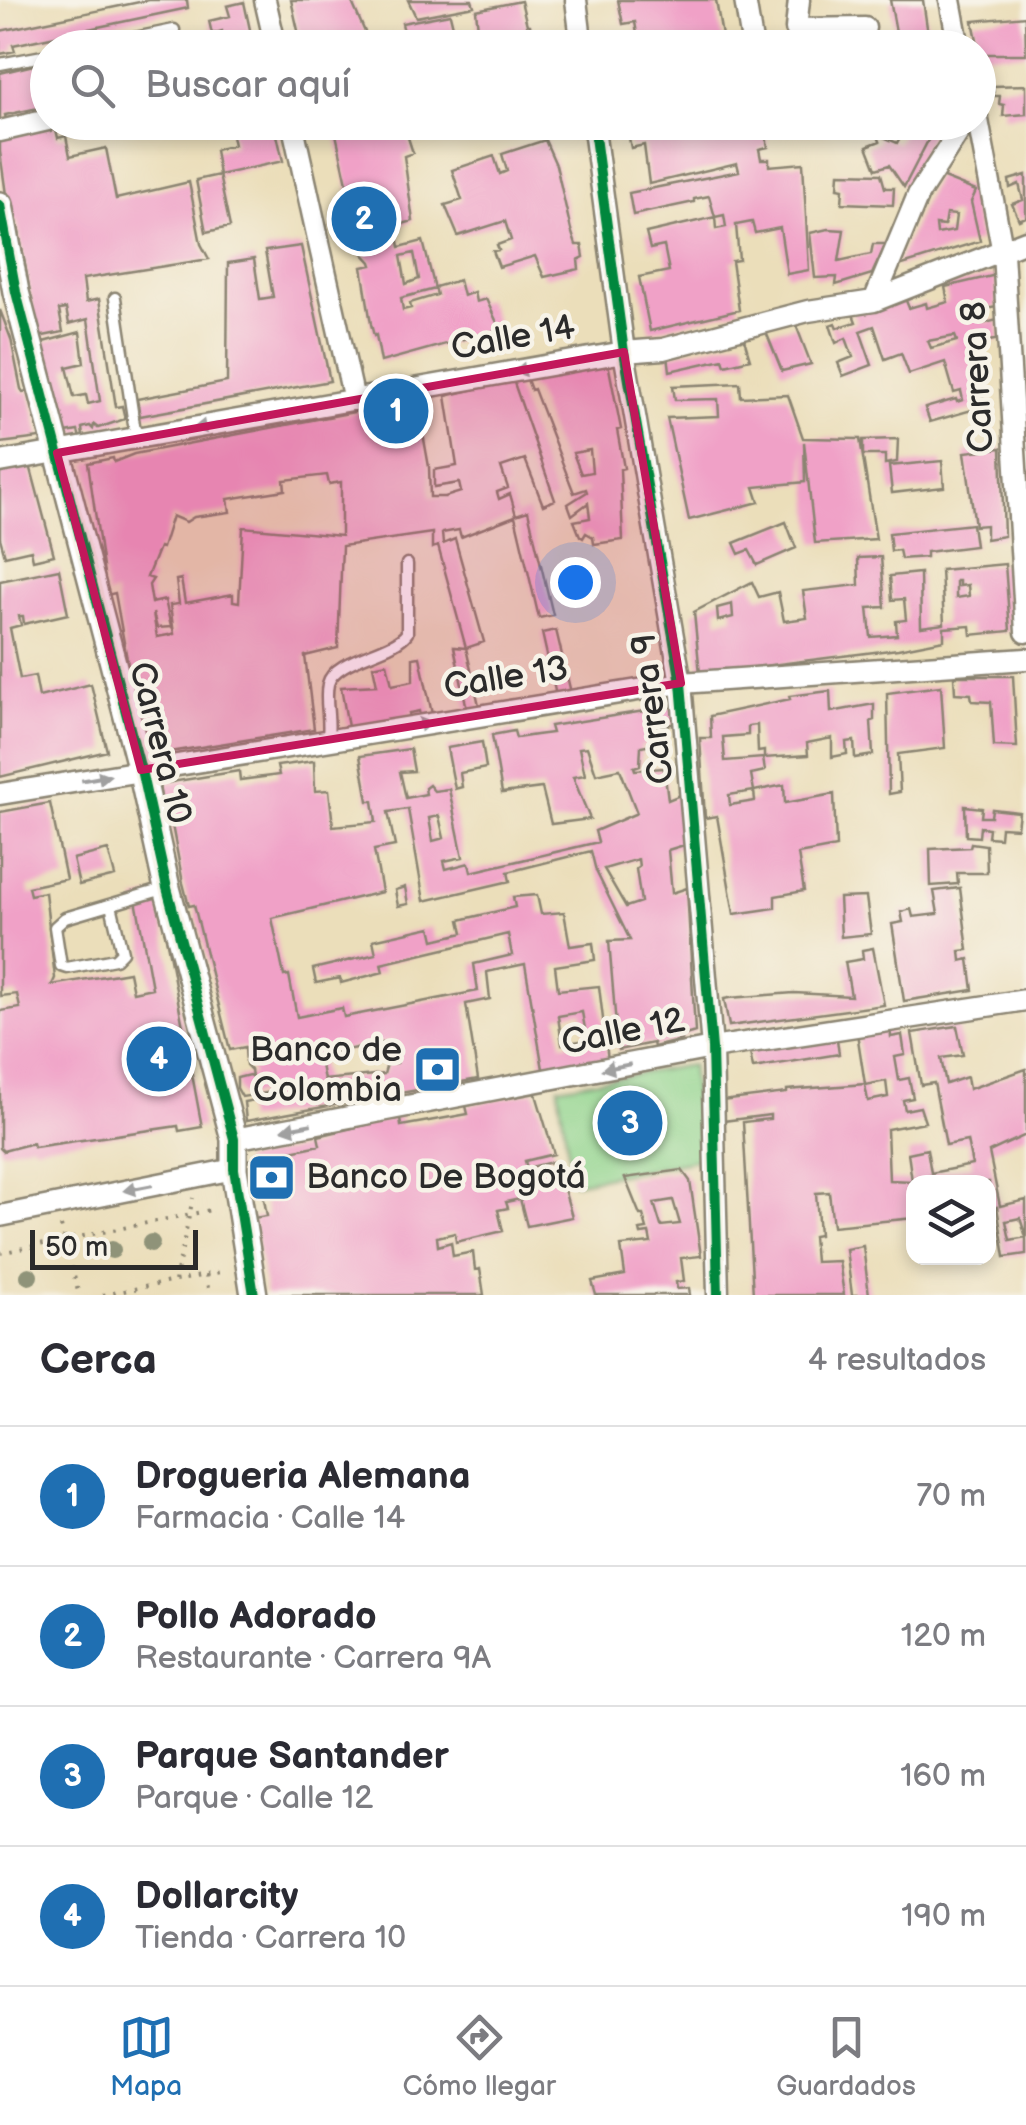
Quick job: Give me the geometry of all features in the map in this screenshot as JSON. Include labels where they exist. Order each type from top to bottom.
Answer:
[{"type":"street","points":[[265,0],[272,30]]},
{"type":"street","points":[[576,0],[580,30]]},
{"type":"street","points":[[745,0],[750,30]]},
{"type":"street","points":[[799,0],[796,29],[865,28]]},
{"type":"street","points":[[950,0],[956,30]]},
{"type":"street","points":[[0,131],[30,124]]},
{"type":"street","points":[[296,140],[354,400]]},
{"type":"street","name":"Carrera 9","points":[[595,140],[624,352],[681,683],[712,1048],[718,1295]]},
{"type":"street","points":[[874,300],[918,195],[953,140]]},
{"type":"street","name":"Carrera 8","points":[[982,140],[1003,252],[1026,632]]},
{"type":"street","name":"Carrera 10","points":[[0,206],[16,292],[141,770],[166,888],[234,1138],[234,1168],[254,1295]]},
{"type":"street","name":"Calle 14","points":[[0,462],[624,352],[663,349],[808,311],[874,300],[1026,241]]},
{"type":"street","name":"Calle 13","points":[[0,794],[681,683],[1026,659]]},
{"type":"street","name":"Calle 12","points":[[234,1138],[712,1048],[1026,1000]]},
{"type":"street","points":[[0,1216],[234,1168]]},
{"type":"lane","points":[[0,64],[30,58]]},
{"type":"lane","points":[[115,298],[136,439]]},
{"type":"lane","points":[[326,740],[330,739],[328,685],[332,675],[368,654],[402,641],[407,633],[406,564]]},
{"type":"lane","points":[[111,905],[122,952],[115,959],[60,966],[55,927],[64,918],[166,888]]},
{"type":"path","points":[[175,1281],[194,1193]]},
{"type":"path","points":[[0,1253],[189,1217],[226,1206]]},
{"type":"path","points":[[60,1222],[79,1295]]},
{"type":"path","points":[[102,1295],[237,1269]]},
{"type":"path","points":[[206,1275],[209,1295]]},
{"type":"highlighted area","points":[[624,352],[681,683],[141,770],[57,453]]},
{"type":"green space","points":[[691,1065],[701,1159],[573,1183],[558,1087]]},
{"type":"building","points":[[149,0],[187,0],[188,8],[84,30],[30,30],[30,41],[13,45],[15,51],[0,54],[0,31]]},
{"type":"building","points":[[291,0],[351,0],[364,30],[298,30]]},
{"type":"building","points":[[408,0],[472,0],[474,6],[416,17]]},
{"type":"building","points":[[618,0],[716,0],[721,30],[636,30],[635,22],[623,24]]},
{"type":"building","points":[[890,0],[923,0],[927,30],[896,30]]},
{"type":"building","points":[[521,1],[531,30],[478,30],[476,10]]},
{"type":"building","points":[[244,2],[250,30],[211,30],[209,21],[230,16],[227,6]]},
{"type":"building","points":[[450,14],[454,30],[403,30],[402,23]]},
{"type":"building","points":[[1025,16],[1026,54],[996,54],[996,30],[975,30],[973,21]]},
{"type":"building","points":[[30,66],[30,110],[5,115],[6,119],[0,120],[0,73]]},
{"type":"building","points":[[1026,85],[1026,114],[1003,116],[1004,105],[999,104],[996,86]]},
{"type":"building","points":[[30,130],[30,140],[67,140],[70,156],[106,148],[116,199],[189,182],[201,244],[209,259],[83,279],[86,302],[99,299],[116,407],[122,406],[125,419],[98,428],[82,428],[80,438],[78,431],[60,434],[36,344],[80,332],[84,363],[67,367],[74,397],[86,395],[88,404],[100,401],[88,319],[69,324],[66,309],[59,310],[63,332],[38,337],[17,221],[10,223],[0,137]]},
{"type":"building","points":[[233,140],[278,140],[283,161],[219,175],[215,150],[234,145]]},
{"type":"building","points":[[337,140],[409,140],[413,153],[404,156],[413,221],[395,226],[393,237],[398,236],[400,247],[423,241],[435,289],[401,298],[403,310],[411,308],[410,303],[437,295],[435,287],[459,280],[463,296],[474,292],[476,302],[486,299],[500,329],[381,362],[362,267],[372,265],[358,248],[359,237]],"holes":[[[414,253],[419,279],[406,284],[401,256]]]},
{"type":"building","points":[[545,140],[556,165],[576,245],[582,245],[584,257],[578,260],[579,269],[544,277],[535,256],[499,267],[493,251],[499,250],[497,245],[511,240],[505,221],[458,236],[445,205],[462,200],[452,170],[494,156],[500,174],[507,171],[502,154]]},
{"type":"building","points":[[629,140],[767,140],[768,147],[759,149],[761,159],[769,159],[769,166],[803,163],[809,270],[787,274],[780,228],[755,233],[752,222],[736,225],[739,260],[732,261],[739,310],[650,331],[639,277],[669,271],[664,246],[650,249],[646,233],[715,217],[709,196],[633,215],[629,193],[739,171],[737,163],[649,184],[644,145],[631,148]],"holes":[[[724,215],[726,227],[716,229],[715,217]]]},
{"type":"building","points":[[880,140],[928,140],[904,187],[889,165],[876,169],[867,146]]},
{"type":"building","points":[[839,173],[881,174],[885,188],[894,188],[893,205],[842,203]]},
{"type":"building","points":[[219,175],[230,227],[206,232],[196,180]]},
{"type":"building","points":[[936,175],[976,191],[971,202],[980,241],[896,267]],"holes":[[[946,214],[956,215],[954,231],[937,234],[936,225],[944,226]]]},
{"type":"building","points":[[1026,175],[1026,217],[1019,220],[1012,204],[1023,200],[1019,184],[1010,188],[1009,180]]},
{"type":"building","points":[[844,230],[839,261],[871,254],[873,244],[886,244],[872,274],[836,285],[837,277],[815,278],[810,233]]},
{"type":"building","points":[[301,246],[330,381],[140,416],[137,399],[227,382],[228,263],[254,259],[260,299],[273,297],[265,251]]},
{"type":"building","points":[[996,275],[997,307],[985,309],[986,323],[997,320],[1000,339],[989,341],[988,334],[972,339],[978,361],[972,362],[986,406],[930,422],[925,408],[963,400],[961,391],[954,393],[945,362],[909,374],[901,353],[885,359],[874,326],[860,331],[872,365],[843,376],[838,363],[853,357],[846,338],[836,343],[830,325],[835,323],[837,328],[856,322],[851,309],[902,291],[909,308],[948,302],[945,287]],"holes":[[[955,336],[957,341],[931,348],[928,341]]]},
{"type":"building","points":[[0,310],[11,339],[21,389],[30,391],[40,438],[0,443]]},
{"type":"building","points":[[796,325],[811,364],[782,371],[766,332]]},
{"type":"building","points":[[744,339],[750,359],[725,365],[723,359],[670,371],[668,355]]},
{"type":"building","points":[[608,363],[621,429],[617,430],[624,468],[620,469],[623,540],[594,544],[593,537],[586,533],[583,538],[580,536],[574,521],[590,518],[588,503],[572,515],[568,504],[586,489],[574,493],[526,377]],"holes":[[[590,450],[592,472],[581,474],[573,453]]]},
{"type":"building","points":[[513,380],[555,500],[543,505],[525,459],[501,467],[508,488],[497,492],[499,499],[510,494],[516,515],[528,511],[553,615],[539,618],[515,516],[461,537],[459,530],[442,533],[443,544],[455,539],[484,642],[466,648],[438,546],[432,548],[432,533],[342,546],[338,648],[305,656],[314,729],[150,755],[115,593],[107,595],[88,463],[113,458],[114,462],[134,454],[417,400],[430,497],[445,497],[461,492],[459,483],[434,487],[434,470],[457,466],[446,396]],"holes":[[[327,475],[329,484],[341,482],[341,536],[243,527],[239,602],[233,601],[233,594],[185,603],[181,579],[176,580],[179,604],[170,605],[174,634],[157,637],[153,613],[157,628],[171,627],[165,600],[152,603],[149,585],[153,579],[147,577],[172,516],[186,522],[194,517],[230,512],[228,499],[285,490],[284,480]]]},
{"type":"building","points":[[740,383],[741,397],[788,395],[803,438],[860,439],[876,539],[815,543],[804,442],[805,482],[754,487],[759,502],[689,520],[667,418],[719,416],[718,399],[675,400],[673,386]]},
{"type":"building","points":[[898,439],[897,462],[885,464],[885,455],[863,455],[863,440]]},
{"type":"building","points":[[1001,448],[1004,536],[986,539],[986,525],[975,526],[965,452]]},
{"type":"building","points":[[942,461],[944,487],[892,493],[889,466]]},
{"type":"building","points":[[30,465],[54,555],[33,560],[31,550],[5,556],[0,538],[0,469]]},
{"type":"building","points":[[786,522],[796,548],[757,565],[749,550],[739,554],[734,543]]},
{"type":"building","points":[[972,524],[975,546],[901,559],[899,550],[891,551],[889,533]]},
{"type":"building","points":[[881,557],[885,607],[868,608],[871,637],[897,635],[896,621],[906,620],[904,599],[892,600],[890,576],[920,573],[921,627],[944,624],[941,570],[1005,564],[1010,631],[971,635],[970,626],[944,628],[944,640],[898,649],[700,674],[694,612],[752,582],[759,597],[778,592],[784,621],[807,618],[803,591],[859,585],[858,558]],"holes":[[[956,581],[959,586],[968,585],[969,596],[956,598]],[[732,604],[733,617],[718,621],[717,608]]]},
{"type":"building","points":[[59,569],[68,614],[24,624],[23,616],[19,616],[21,625],[10,628],[20,679],[35,676],[39,697],[91,684],[107,751],[0,777],[0,581]]},
{"type":"building","points":[[556,630],[572,697],[557,700],[542,633]]},
{"type":"building","points":[[454,647],[466,648],[481,714],[468,714]]},
{"type":"building","points":[[420,657],[432,714],[420,716],[419,711],[399,721],[348,727],[341,687],[377,685],[373,666],[387,663],[392,685],[413,681],[413,658]]},
{"type":"building","points":[[954,676],[1013,676],[1017,747],[994,746],[991,702],[972,701],[971,694],[955,693]]},
{"type":"building","points":[[941,686],[945,748],[898,754],[900,792],[889,794],[887,693]]},
{"type":"building","points":[[830,691],[831,712],[874,704],[873,755],[855,758],[854,741],[846,742],[847,754],[832,757],[832,738],[807,743],[808,755],[764,758],[764,751],[758,752],[757,725],[748,726],[748,735],[723,737],[725,761],[763,758],[765,771],[751,774],[754,791],[784,785],[785,803],[834,794],[836,847],[798,854],[804,891],[775,896],[775,908],[734,914],[717,816],[705,818],[700,738],[711,738],[710,716],[790,699],[789,696]],"holes":[[[754,791],[755,801],[730,805],[729,795]]]},
{"type":"building","points":[[676,706],[677,723],[652,728],[652,744],[641,746],[640,765],[634,767],[664,768],[668,800],[680,795],[684,845],[668,850],[672,893],[687,888],[695,1032],[682,1036],[682,1040],[654,1047],[653,1043],[618,1050],[609,941],[630,940],[596,871],[591,851],[508,872],[510,881],[424,901],[408,809],[388,812],[395,846],[374,850],[382,892],[272,918],[297,1017],[342,1008],[344,1017],[478,991],[474,964],[512,955],[508,934],[381,964],[383,972],[341,983],[340,978],[316,983],[313,969],[376,954],[373,940],[431,927],[434,940],[463,933],[460,920],[515,907],[513,897],[537,895],[541,914],[564,912],[570,946],[593,943],[595,960],[555,966],[558,990],[599,986],[608,1060],[543,1069],[525,964],[487,972],[490,999],[466,1004],[478,1079],[246,1121],[244,1102],[264,1098],[267,1093],[242,1097],[237,1088],[237,1078],[252,1077],[251,1070],[246,1065],[245,1047],[230,1050],[194,905],[189,906],[183,883],[172,825],[164,823],[159,784],[239,771],[240,780],[279,775],[277,766],[314,761],[315,791],[329,790],[333,826],[376,822],[360,756],[410,749],[414,771],[400,772],[406,798],[426,794],[429,785],[434,791],[449,789],[463,857],[444,861],[446,869],[469,863],[471,872],[598,842],[595,831],[637,813],[620,769],[596,774],[587,747],[579,748],[585,775],[573,777],[590,819],[551,824],[542,788],[502,793],[492,735],[514,731],[516,738],[552,733],[550,726]],"holes":[[[439,816],[444,838],[433,841],[429,818]],[[638,859],[641,902],[626,907],[604,869]],[[582,1012],[587,1040],[562,1044],[558,1016]],[[393,1041],[397,1063],[387,1064],[384,1074],[324,1080],[319,1055]]]},
{"type":"building","points":[[482,742],[486,768],[460,773],[462,787],[455,789],[447,748]]},
{"type":"building","points":[[50,803],[66,879],[28,887],[30,895],[45,892],[55,978],[52,985],[129,972],[133,992],[152,988],[136,900],[158,895],[202,1127],[179,1131],[178,1126],[34,1147],[33,1143],[3,1151],[0,1148],[0,1011],[20,1008],[17,994],[0,996],[0,812]]},
{"type":"building","points":[[965,806],[982,808],[981,817],[991,817],[992,809],[1019,812],[1017,828],[1001,827],[1000,838],[988,837],[989,828],[980,827],[979,837],[966,836]]},
{"type":"building","points":[[971,843],[986,845],[987,873],[957,873],[958,884],[931,886],[930,849],[970,847]]},
{"type":"building","points":[[108,850],[115,876],[79,885],[73,859]]},
{"type":"building","points":[[405,887],[408,904],[398,906],[395,890]]},
{"type":"building","points":[[960,888],[968,950],[960,951],[961,961],[969,959],[973,990],[904,1001],[892,924],[903,922],[901,912],[911,909],[913,917],[938,914],[934,891]]},
{"type":"building","points":[[866,897],[871,934],[841,937],[839,898]]},
{"type":"building","points":[[873,948],[884,1005],[729,1026],[724,999],[794,993],[851,996],[845,962],[863,959],[862,950]]},
{"type":"building","points":[[890,1026],[891,1037],[902,1035],[905,1055],[895,1057],[899,1080],[909,1078],[913,1098],[903,1100],[905,1110],[920,1107],[925,1122],[887,1129],[889,1180],[906,1181],[906,1219],[833,1226],[829,1192],[816,1193],[819,1235],[813,1236],[815,1262],[839,1261],[844,1295],[753,1295],[743,1122],[770,1119],[770,1115],[723,1121],[721,1101],[787,1090],[865,1084],[857,1033]],"holes":[[[886,1081],[888,1097],[868,1101],[865,1085]]]},
{"type":"building","points":[[957,1026],[963,1055],[941,1058],[946,1084],[967,1077],[969,1089],[1026,1069],[1026,1135],[989,1152],[994,1175],[911,1175],[908,1153],[927,1149],[931,1173],[972,1165],[967,1141],[946,1145],[934,1083],[921,1085],[912,1033]]},
{"type":"building","points":[[836,1033],[839,1054],[753,1068],[749,1048]]},
{"type":"building","points":[[535,1091],[554,1154],[525,1161],[527,1168],[556,1161],[572,1217],[527,1226],[520,1199],[506,1202],[508,1208],[498,1210],[503,1231],[456,1242],[455,1233],[437,1237],[438,1246],[451,1242],[453,1256],[473,1252],[484,1295],[266,1295],[253,1218],[267,1216],[262,1188],[248,1191],[243,1161],[320,1145],[318,1136],[400,1117],[401,1126],[468,1114],[466,1106]]},
{"type":"building","points":[[682,1170],[690,1181],[701,1256],[681,1258],[684,1281],[676,1282],[677,1289],[689,1288],[690,1295],[596,1295],[592,1281],[625,1275],[621,1246],[651,1243],[649,1233],[641,1234],[640,1230],[647,1229],[643,1215],[625,1178]],"holes":[[[673,1200],[680,1224],[661,1226],[654,1203]]]},
{"type":"building","points":[[996,1186],[1000,1206],[1026,1200],[1026,1237],[1026,1254],[1005,1257]],"holes":[[[1020,1218],[1026,1237],[1010,1240],[1006,1221]]]},
{"type":"building","points":[[863,1246],[869,1295],[852,1295],[846,1249]]},
{"type":"cycle path","points":[[595,140],[624,352],[681,683],[712,1048],[718,1295]]},
{"type":"cycle path","points":[[0,205],[16,292],[234,1139],[234,1169],[254,1295]]},
{"type":"place","name":"Pollo Adorado","points":[[364,219]]},
{"type":"place","name":"Drogueria Alemana","points":[[396,411]]},
{"type":"place","name":"Dollarcity","points":[[159,1059]]},
{"type":"place","name":"Banco de Colombia","points":[[437,1070]]},
{"type":"place","name":"Parque Santander","points":[[630,1123]]},
{"type":"place","name":"Banco De Bogotá","points":[[271,1177]]}]
